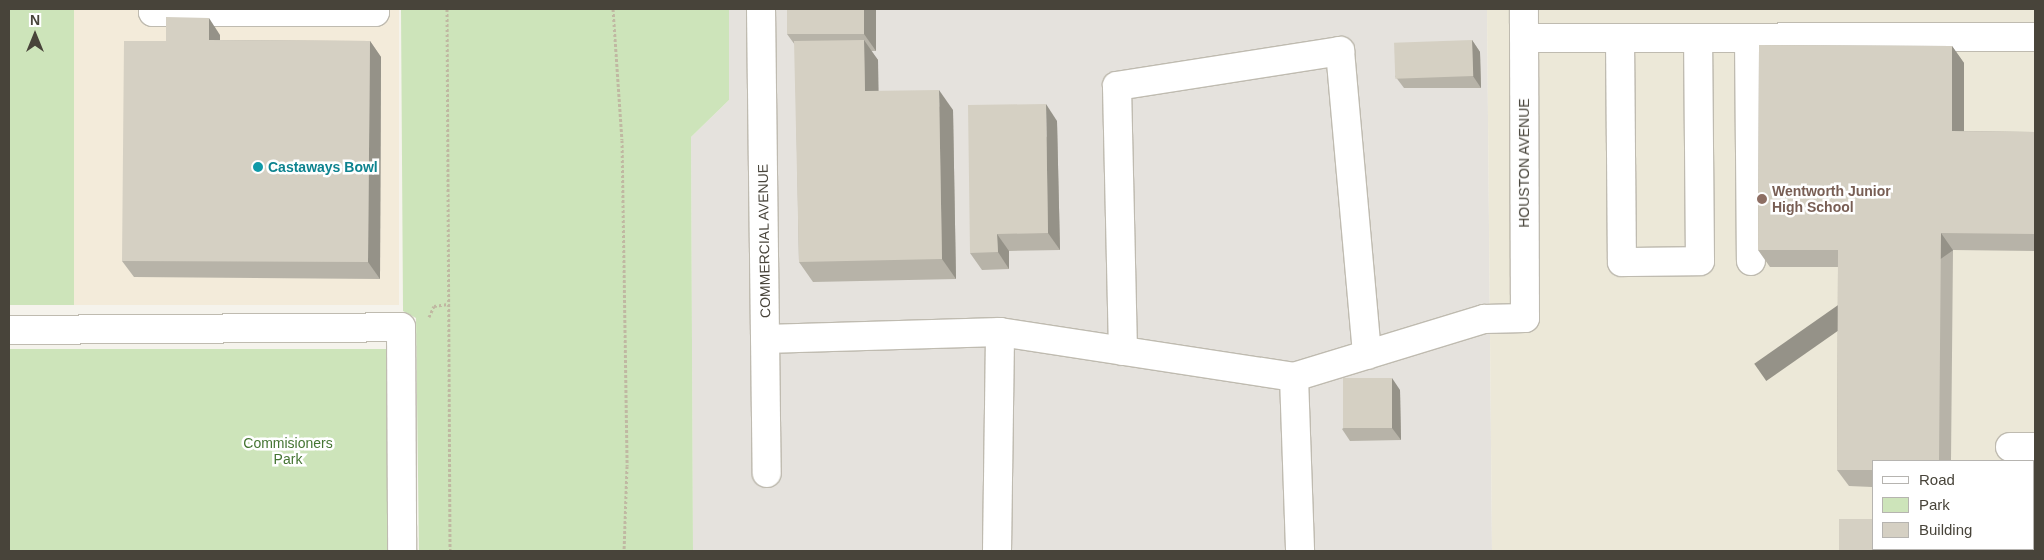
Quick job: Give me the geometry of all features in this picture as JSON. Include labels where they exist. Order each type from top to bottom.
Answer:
[{"type":"street","points":[[153,9],[153,12],[375,10]]},
{"type":"street","name":"COMMERCIAL AVENUE","points":[[761,9],[767,473]]},
{"type":"street","name":"HOUSTON AVENUE","points":[[1367,355],[1484,319],[1525,318],[1524,9]]},
{"type":"street","points":[[1524,38],[2035,37]]},
{"type":"street","points":[[1620,38],[1622,262],[1700,261],[1698,38]]},
{"type":"street","points":[[1749,38],[1750,261]]},
{"type":"street","points":[[765,339],[1000,332],[1123,351],[1294,377],[1367,355],[1340,51],[1117,86],[1123,351]]},
{"type":"street","points":[[9,330],[401,327],[402,551]]},
{"type":"street","points":[[997,551],[1000,332]]},
{"type":"street","points":[[1294,377],[1300,551]]},
{"type":"path","points":[[447,9],[450,551]]},
{"type":"path","points":[[613,9],[622,150],[627,466],[624,551]]},
{"type":"shaded area","points":[[74,9],[399,9],[399,305],[74,305]]},
{"type":"shaded area","points":[[729,9],[1487,9],[1492,551],[693,551],[691,137],[729,100]]},
{"type":"shaded area","name":"Wentworth Junior High School","points":[[1487,9],[2035,9],[2035,551],[1492,551]]},
{"type":"green space","points":[[9,9],[74,9],[74,305],[9,305]]},
{"type":"green space","points":[[401,9],[729,9],[729,100],[691,137],[693,551],[419,551],[416,318],[403,311]]},
{"type":"green space","name":"Commisioners Park","points":[[9,349],[390,349],[390,551],[9,551]]},
{"type":"building","points":[[787,9],[864,9],[864,34],[787,34]]},
{"type":"building","name":"Castaways Bowl","points":[[166,17],[209,18],[209,40],[370,41],[368,262],[122,261],[124,41],[166,41]]},
{"type":"building","points":[[864,40],[865,91],[939,90],[942,259],[799,262],[794,41]]},
{"type":"building","points":[[1472,40],[1473,76],[1395,79],[1394,43]]},
{"type":"building","points":[[1759,45],[1952,46],[1952,131],[2035,132],[2035,234],[1941,233],[1939,460],[1872,460],[1872,470],[1837,470],[1838,250],[1758,250]]},
{"type":"building","points":[[1046,104],[1048,233],[997,234],[998,252],[970,253],[968,105]]},
{"type":"building","points":[[1343,378],[1392,378],[1392,428],[1343,428]]},
{"type":"building","points":[[1839,519],[1872,519],[1872,550],[1947,551],[1839,551]]},
{"type":"place","name":"Castaways Bowl","points":[[258,167]]},
{"type":"place","name":"Wentworth Junior High School","points":[[1762,199]]}]
